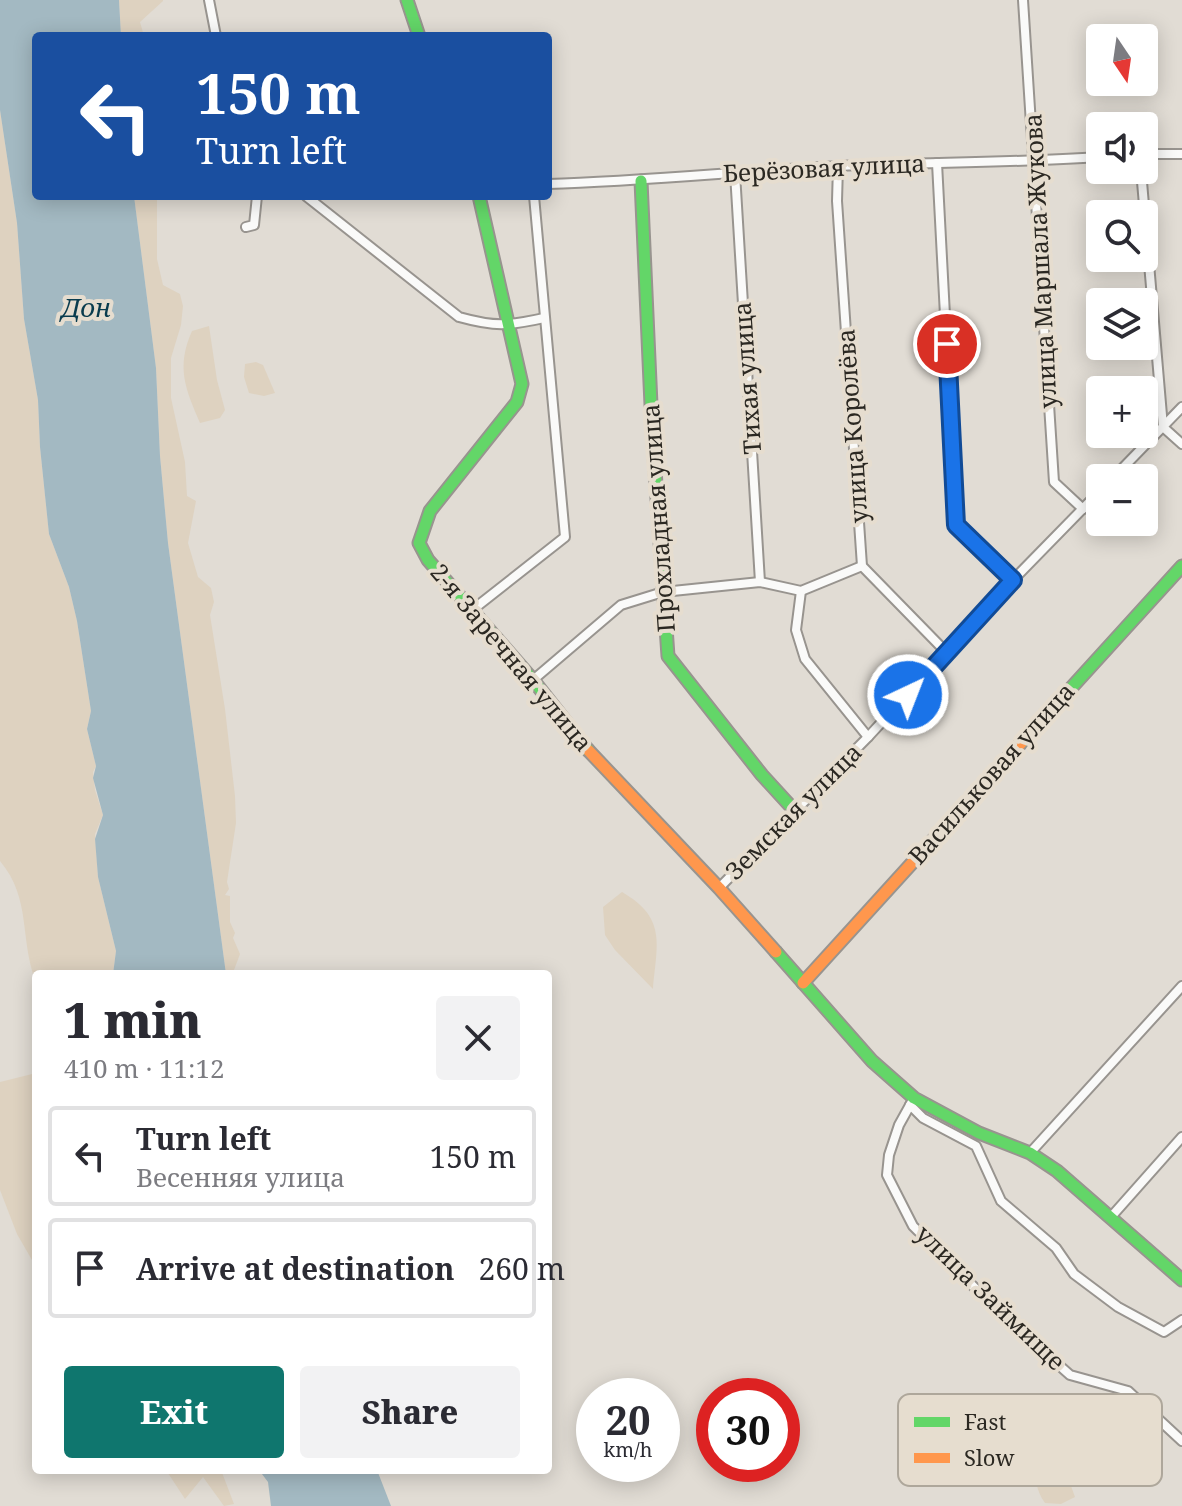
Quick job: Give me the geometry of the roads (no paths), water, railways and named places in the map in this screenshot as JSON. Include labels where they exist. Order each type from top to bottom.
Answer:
[{"type":"street","points":[[209,0],[215,32]]},
{"type":"street","points":[[407,0],[418,32]]},
{"type":"street","name":"улица Маршала Жукова","points":[[1023,0],[1054,482],[1083,509]]},
{"type":"street","points":[[1158,154],[1182,154]]},
{"type":"street","name":"Берёзовая улица","points":[[552,184],[641,181],[838,166],[1086,158]]},
{"type":"street","points":[[937,163],[956,525],[1013,580]]},
{"type":"street","name":"улица Королёва","points":[[838,166],[837,201],[862,566]]},
{"type":"street","name":"Тихая улица","points":[[735,173],[760,582]]},
{"type":"street","name":"Прохладная улица","points":[[641,181],[652,427],[668,656],[762,775],[794,810]]},
{"type":"street","points":[[1142,184],[1163,427],[1182,444]]},
{"type":"street","points":[[246,227],[254,225],[257,200]]},
{"type":"street","points":[[311,200],[459,317],[489,326],[508,326],[544,318]]},
{"type":"street","name":"2-я Заречная улица","points":[[480,200],[522,384],[517,402],[430,511],[419,543],[428,560],[533,680],[583,745],[719,888],[872,1061],[912,1101],[1030,1153],[1057,1171],[1182,1280]]},
{"type":"street","points":[[471,611],[565,537],[534,200]]},
{"type":"street","points":[[1127,464],[1182,407]]},
{"type":"street","name":"Земская улица","points":[[719,888],[868,737],[1086,506]]},
{"type":"street","points":[[533,680],[621,605],[663,592],[760,582],[801,591],[862,566],[947,653]]},
{"type":"street","name":"Васильковая улица","points":[[803,983],[1182,566]]},
{"type":"street","points":[[801,591],[796,630],[805,659],[868,737]]},
{"type":"street","points":[[1030,1153],[1182,986]]},
{"type":"street","points":[[912,1101],[923,1118],[976,1146],[1001,1201],[1056,1248],[1074,1274],[1118,1307],[1164,1332],[1182,1320]]},
{"type":"street","name":"улица Займище","points":[[912,1101],[894,1140],[887,1175],[913,1226],[998,1311],[1070,1375],[1131,1394]]},
{"type":"street","points":[[1111,1217],[1180,1144]]},
{"type":"street","name":"улица Займище","points":[[1162,1422],[1182,1441]]},
{"type":"water","name":"Дон","points":[[0,0],[119,0],[121,32],[32,32],[32,200],[135,200],[156,368],[168,543],[225,970],[114,970],[116,951],[98,877],[95,839],[103,815],[93,778],[96,766],[87,729],[91,711],[69,587],[49,534],[38,400],[24,319],[17,223],[0,110]]},
{"type":"water","points":[[262,1474],[379,1474],[391,1506],[271,1506],[268,1482]]}]
